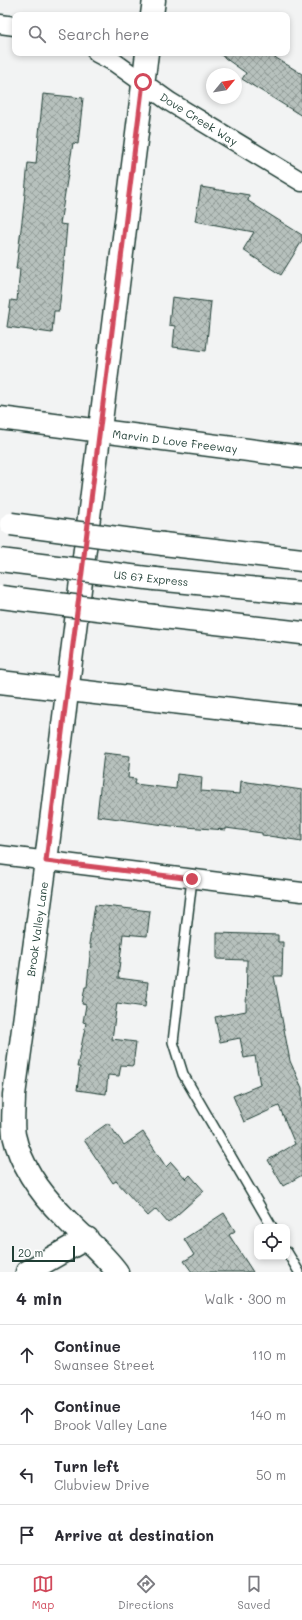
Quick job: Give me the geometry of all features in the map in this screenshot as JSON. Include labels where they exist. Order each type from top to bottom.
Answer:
[{"type":"main road","points":[[152,12],[154,0]]},
{"type":"main road","name":"Brook Valley Lane","points":[[117,1272],[87,1238],[64,1218],[32,1179],[20,1153],[14,1133],[14,1095],[46,861],[147,56]]},
{"type":"main road","name":"Marvin D Love Freeway","points":[[0,418],[302,457]]},
{"type":"main road","points":[[6,523],[163,544],[302,560]]},
{"type":"main road","name":"US 67 Express","points":[[0,560],[155,579],[302,593]]},
{"type":"main road","points":[[0,597],[302,633]]},
{"type":"main road","points":[[0,682],[302,717]]},
{"type":"main road","points":[[27,1272],[87,1238]]},
{"type":"street","points":[[0,24],[12,26]]},
{"type":"street","name":"Dove Creek Way","points":[[103,56],[114,62],[170,102],[302,182]]},
{"type":"street","points":[[0,855],[302,892]]},
{"type":"lane","points":[[192,879],[173,1042],[183,1074],[270,1224]]},
{"type":"lane","points":[[290,1257],[299,1272]]},
{"type":"building","points":[[222,56],[273,56],[302,74],[302,116],[242,79],[246,73],[242,70],[242,68],[239,68]]},
{"type":"building","points":[[43,94],[83,98],[78,144],[73,143],[60,224],[67,225],[59,311],[54,311],[52,333],[7,327],[11,300],[17,301],[20,269],[16,269],[28,163],[36,164]]},
{"type":"building","points":[[201,187],[249,195],[248,201],[302,235],[302,241],[281,275],[243,250],[254,232],[195,221]]},
{"type":"building","points":[[172,297],[211,302],[206,351],[173,347],[175,326],[169,325]]},
{"type":"building","points":[[104,753],[130,756],[128,778],[136,779],[135,784],[176,789],[177,774],[202,777],[201,791],[240,794],[241,781],[302,790],[302,841],[226,828],[226,830],[172,826],[97,816]]},
{"type":"building","points":[[95,905],[150,911],[147,936],[123,934],[118,978],[148,982],[145,1007],[117,1003],[112,1039],[136,1042],[133,1066],[121,1065],[119,1076],[108,1075],[106,1094],[77,1090],[80,1067],[77,1067],[86,1023],[83,1022],[86,1005],[82,1004],[85,987],[87,987],[91,944],[89,944]]},
{"type":"building","points":[[217,933],[278,935],[278,942],[283,942],[282,976],[274,976],[290,1061],[302,1088],[302,1175],[283,1186],[268,1160],[295,1144],[279,1106],[244,1122],[233,1096],[260,1085],[255,1056],[244,1058],[240,1038],[220,1042],[215,1017],[246,1011],[247,960],[217,959]]},
{"type":"building","points":[[108,1123],[124,1145],[143,1132],[166,1167],[171,1162],[186,1179],[190,1175],[204,1191],[168,1223],[156,1209],[148,1216],[116,1181],[113,1183],[84,1140]]},
{"type":"building","points":[[224,1213],[235,1231],[229,1235],[253,1272],[192,1272],[184,1261],[194,1255],[184,1239]]},
{"type":"route","points":[[143,82],[46,861],[192,879]]}]
